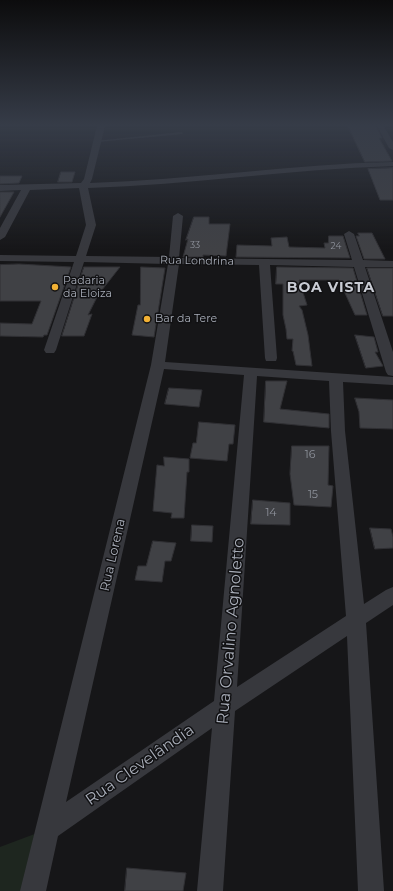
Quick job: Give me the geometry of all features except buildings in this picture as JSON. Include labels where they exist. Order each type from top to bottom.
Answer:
[{"type":"street","points":[[50,350],[91,225],[83,186],[88,179],[91,168]]},
{"type":"street","points":[[0,188],[140,184],[326,168]]},
{"type":"street","points":[[0,238],[5,219],[27,188]]},
{"type":"street","name":"Rua Lorena","points":[[33,891],[158,365],[174,260],[178,216]]},
{"type":"street","points":[[349,234],[393,372]]},
{"type":"street","name":"Rua Londrina","points":[[0,258],[393,264]]},
{"type":"street","points":[[264,262],[271,358]]},
{"type":"street","points":[[158,365],[393,381]]},
{"type":"street","name":"Rua Orvalino Agnoletto","points":[[210,891],[251,372]]},
{"type":"street","points":[[336,376],[338,431],[356,620],[371,891]]},
{"type":"street","name":"Rua Clevelândia","points":[[48,829],[225,706],[393,595]]},
{"type":"shaded area","points":[[48,829],[33,891],[0,891],[0,847]]},
{"type":"place","name":"Padaria da Eloiza","points":[[55,287]]},
{"type":"place","name":"Bar da Tere","points":[[147,319]]},
{"type":"district","name":"BOA VISTA","points":[[331,288]]}]
